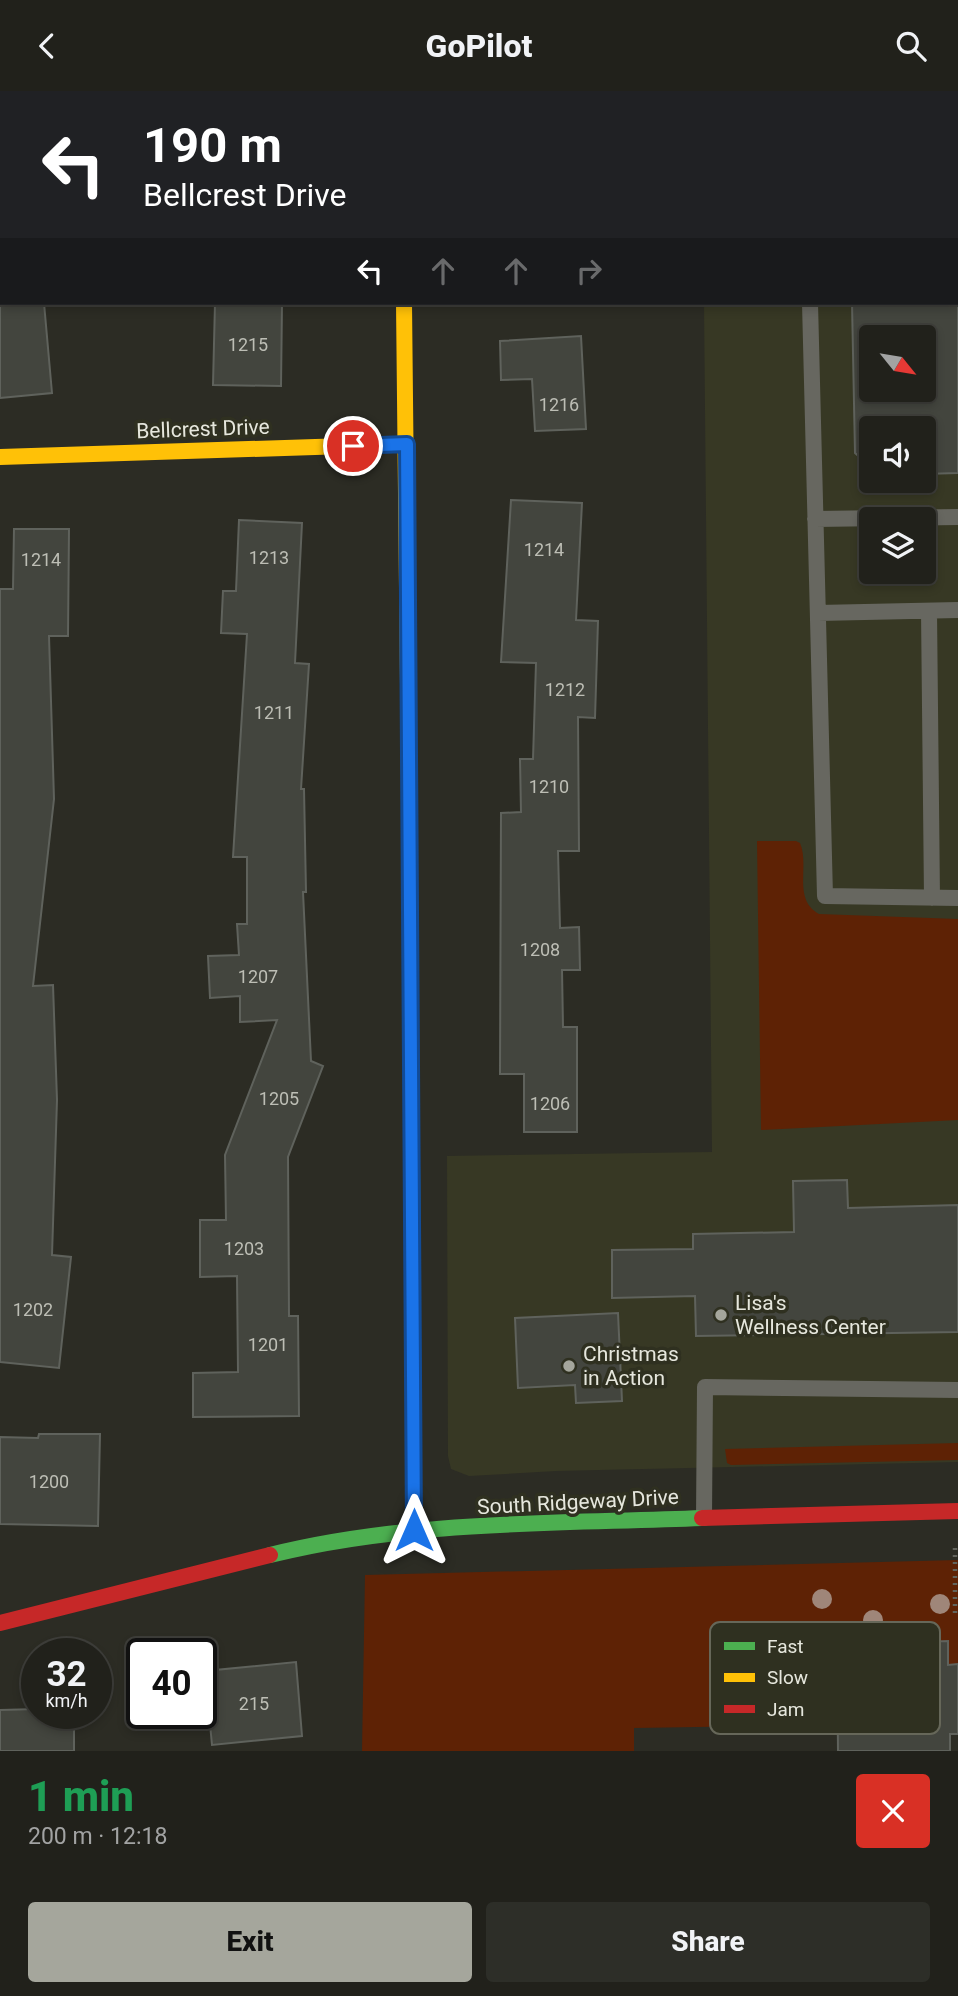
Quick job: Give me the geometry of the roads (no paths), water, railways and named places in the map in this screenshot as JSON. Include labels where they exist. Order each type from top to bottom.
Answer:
[{"type":"street","points":[[404,305],[414,1530]]},
{"type":"street","name":"Bellcrest Drive","points":[[0,457],[407,444]]},
{"type":"street","name":"South Ridgeway Drive","points":[[0,1623],[311,1545],[414,1530],[957,1511]]},
{"type":"lane","points":[[810,305],[825,896],[958,898]]},
{"type":"lane","points":[[815,519],[958,517]]},
{"type":"lane","points":[[818,613],[958,610]]},
{"type":"lane","points":[[929,611],[932,898]]},
{"type":"lane","points":[[704,1518],[705,1387],[958,1390]]},
{"type":"place","name":"Lisa's Wellness Center","points":[[721,1315]]},
{"type":"place","name":"Christmas in Action","points":[[569,1366]]}]
